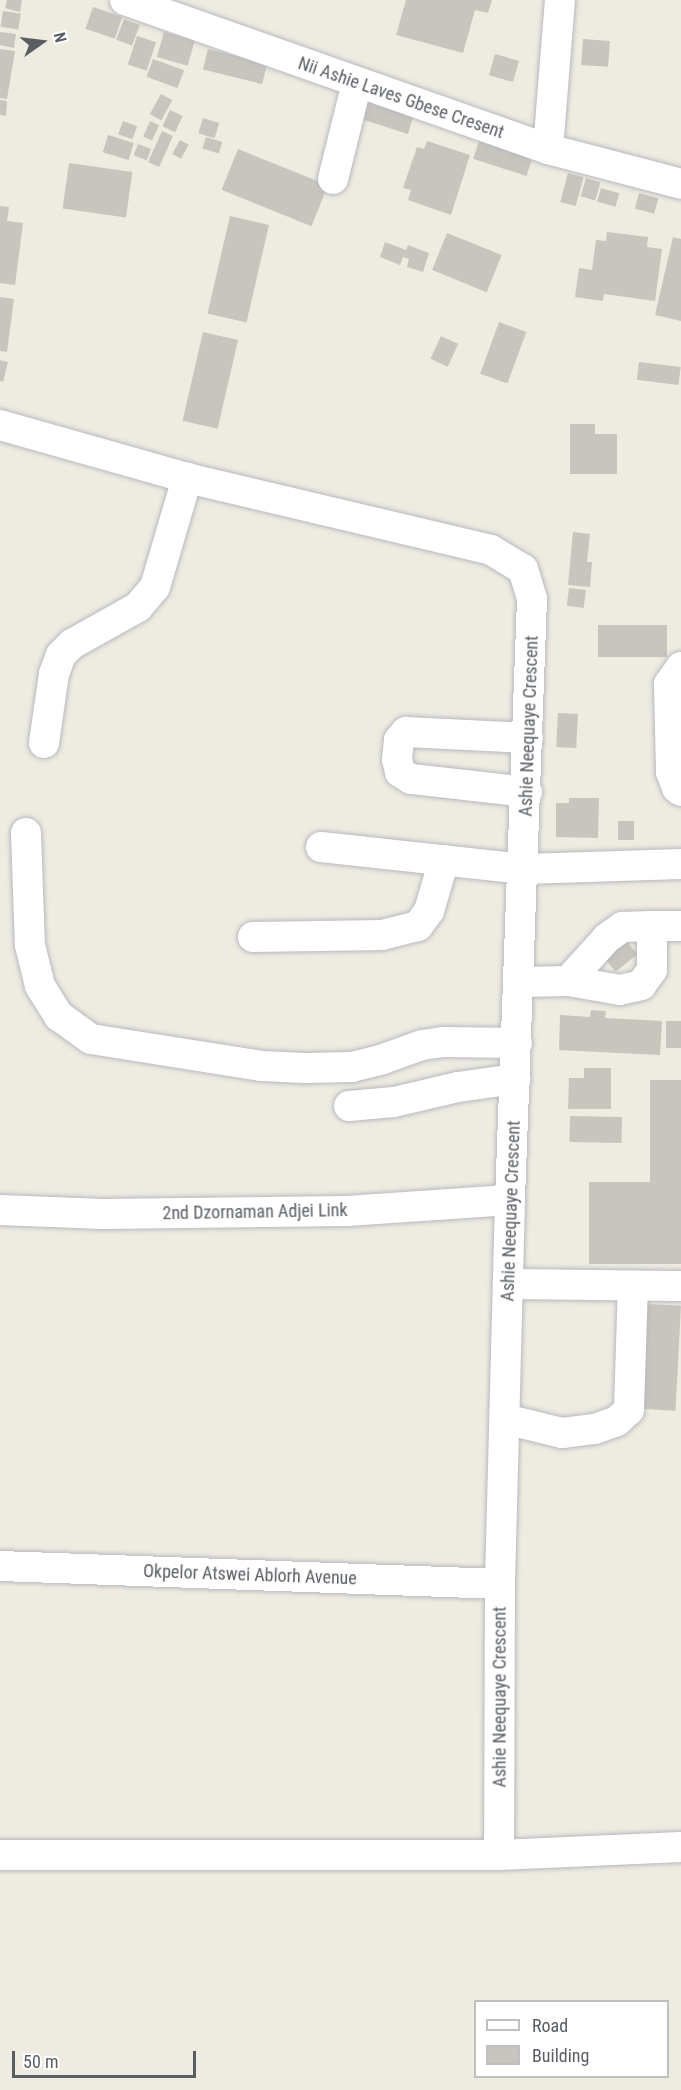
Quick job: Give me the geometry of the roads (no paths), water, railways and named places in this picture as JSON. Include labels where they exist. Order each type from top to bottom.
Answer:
[{"type":"street","name":"Nii Ashie Laves Gbese Cresent","points":[[124,0],[548,149],[681,184]]},
{"type":"street","points":[[548,149],[560,0]]},
{"type":"street","points":[[333,180],[357,83]]},
{"type":"street","points":[[0,425],[187,478],[155,587],[138,607],[72,644],[61,655],[54,674],[44,743]]},
{"type":"street","name":"Ashie Neequaye Crescent","points":[[187,478],[491,550],[523,569],[532,599],[527,792],[510,1200],[500,1584],[500,1855]]},
{"type":"street","points":[[681,667],[669,684],[670,772],[677,788],[681,791]]},
{"type":"street","points":[[527,792],[411,779],[400,772],[397,759],[399,740],[406,732],[528,738]]},
{"type":"street","points":[[26,833],[30,945],[40,986],[59,1016],[91,1039],[261,1066],[305,1068],[352,1066],[383,1059],[422,1045],[443,1042],[517,1043]]},
{"type":"street","points":[[321,848],[524,869],[681,864]]},
{"type":"street","points":[[253,937],[382,935],[418,926],[429,911],[444,860]]},
{"type":"street","points":[[520,982],[568,981],[620,990],[640,985],[652,970],[666,926],[622,927],[607,938],[568,981]]},
{"type":"street","points":[[349,1106],[394,1102],[458,1087],[515,1079]]},
{"type":"street","name":"2nd Dzornaman Adjei Link","points":[[0,1210],[103,1215],[347,1211],[510,1200]]},
{"type":"street","points":[[508,1284],[681,1286]]},
{"type":"street","points":[[505,1419],[562,1433],[595,1429],[617,1421],[629,1410],[633,1286]]},
{"type":"street","name":"Okpelor Atswei Ablorh Avenue","points":[[0,1566],[500,1584]]},
{"type":"street","points":[[0,1854],[500,1855],[681,1847]]}]
